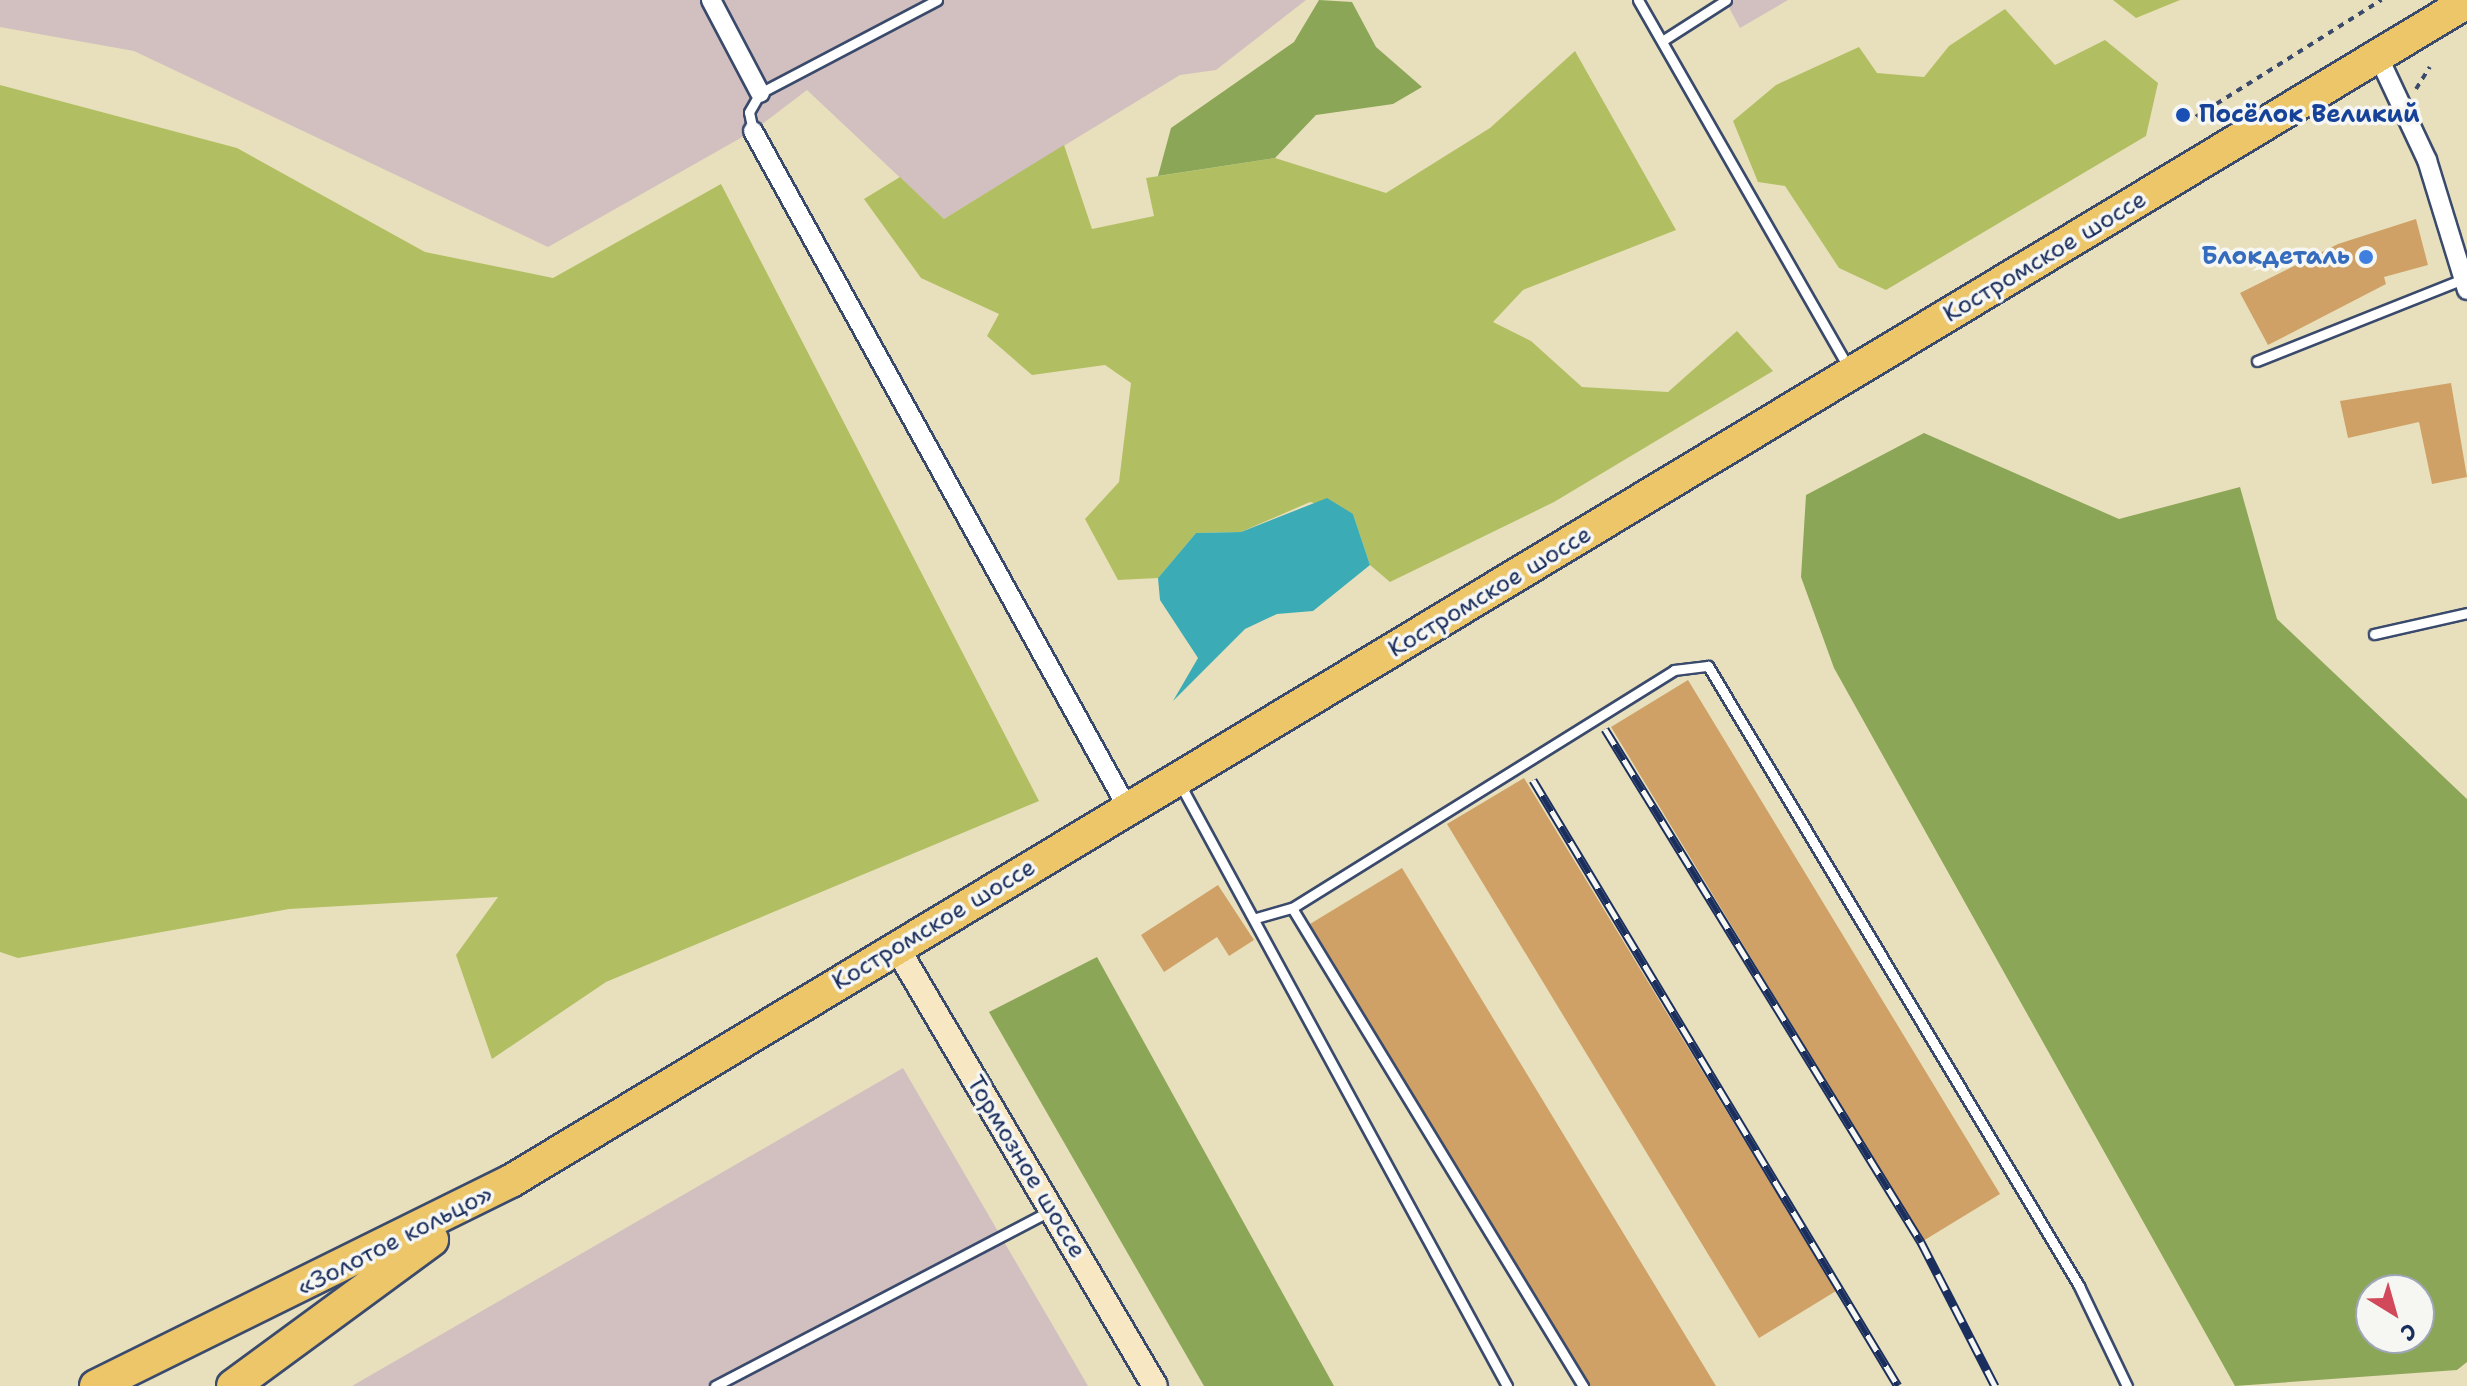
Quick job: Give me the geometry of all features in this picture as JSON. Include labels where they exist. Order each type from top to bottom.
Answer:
[{"type":"highway","name":"Костромское шоссе","points":[[511,1181],[2467,2]]},
{"type":"highway","name":"«Золотое кольцо»","points":[[96,1386],[511,1181]]},
{"type":"highway","name":"«Золотое кольцо»","points":[[233,1386],[511,1181]]},
{"type":"street","points":[[711,0],[760,93]]},
{"type":"street","points":[[2378,56],[2427,160],[2465,284]]},
{"type":"street","points":[[753,131],[1128,809]]},
{"type":"street","name":"Тормозное шоссе","points":[[897,948],[1155,1386]]},
{"type":"lane","points":[[753,131],[749,112],[760,93],[937,0]]},
{"type":"lane","points":[[1638,0],[1852,375]]},
{"type":"lane","points":[[1662,41],[1726,0]]},
{"type":"lane","points":[[2257,361],[2465,284]]},
{"type":"lane","points":[[2374,634],[2467,613]]},
{"type":"lane","points":[[1256,918],[1292,908],[1674,670],[1708,666],[2079,1286],[2127,1386]]},
{"type":"lane","points":[[1177,779],[1256,918],[1507,1386]]},
{"type":"lane","points":[[1292,908],[1583,1386]]},
{"type":"lane","points":[[715,1386],[1051,1210]]},
{"type":"path","points":[[2186,123],[2381,0]]},
{"type":"shaded area","points":[[0,0],[1306,0],[1216,70],[1180,75],[944,219],[807,90],[753,131],[548,247],[134,51],[0,27]]},
{"type":"shaded area","points":[[1725,0],[1788,0],[1740,28]]},
{"type":"shaded area","points":[[903,1068],[1088,1386],[352,1386]]},
{"type":"green space","points":[[1319,0],[1352,2],[1376,47],[1422,87],[1393,104],[1316,115],[1275,158],[1158,176],[1171,128],[1294,42]]},
{"type":"green space","points":[[2113,0],[2180,0],[2136,18]]},
{"type":"green space","points":[[2005,9],[2055,65],[2105,40],[2158,83],[2146,136],[1886,290],[1839,268],[1785,186],[1758,182],[1733,121],[1776,85],[1859,47],[1877,73],[1924,77],[1949,46]]},
{"type":"green space","points":[[1575,51],[1676,230],[1523,290],[1493,322],[1531,341],[1582,387],[1668,392],[1737,331],[1773,371],[1554,502],[1390,582],[1370,565],[1353,514],[1310,502],[1241,532],[1196,533],[1158,578],[1118,580],[1085,519],[1119,482],[1131,383],[1105,365],[1032,375],[987,336],[999,314],[921,278],[864,199],[900,177],[944,219],[1064,145],[1092,229],[1154,216],[1146,178],[1275,158],[1386,193],[1490,128]]},
{"type":"green space","points":[[0,85],[237,148],[425,252],[553,278],[721,184],[1039,801],[606,982],[492,1059],[456,955],[498,897],[289,909],[18,958],[0,952]]},
{"type":"green space","points":[[1924,433],[2119,519],[2240,487],[2277,619],[2467,799],[2467,1362],[2457,1370],[2235,1386],[1834,668],[1801,577],[1806,495]]},
{"type":"green space","points":[[1097,957],[1334,1386],[1204,1386],[989,1012]]},
{"type":"water","points":[[1327,498],[1353,514],[1370,565],[1313,611],[1277,614],[1245,629],[1173,701],[1198,658],[1160,600],[1158,578],[1196,533],[1241,532]]},
{"type":"building","points":[[2416,219],[2428,265],[2384,277],[2386,284],[2268,345],[2240,293],[2338,244]]},
{"type":"building","points":[[2451,383],[2467,477],[2432,484],[2419,422],[2348,438],[2340,401]]},
{"type":"building","points":[[1688,680],[2000,1194],[1923,1241],[1611,727]]},
{"type":"building","points":[[1524,778],[1836,1291],[1759,1338],[1447,824]]},
{"type":"building","points":[[1402,868],[1716,1386],[1590,1386],[1310,924]]},
{"type":"building","points":[[1218,885],[1254,940],[1229,956],[1217,937],[1164,972],[1141,935]]},
{"type":"railway","points":[[1605,729],[1921,1242],[1995,1386]]},
{"type":"railway","points":[[1533,780],[1898,1386]]},
{"type":"place","name":"Посёлок Великий","points":[[2183,115]]},
{"type":"place","name":"Блокдеталь","points":[[2366,257]]}]
